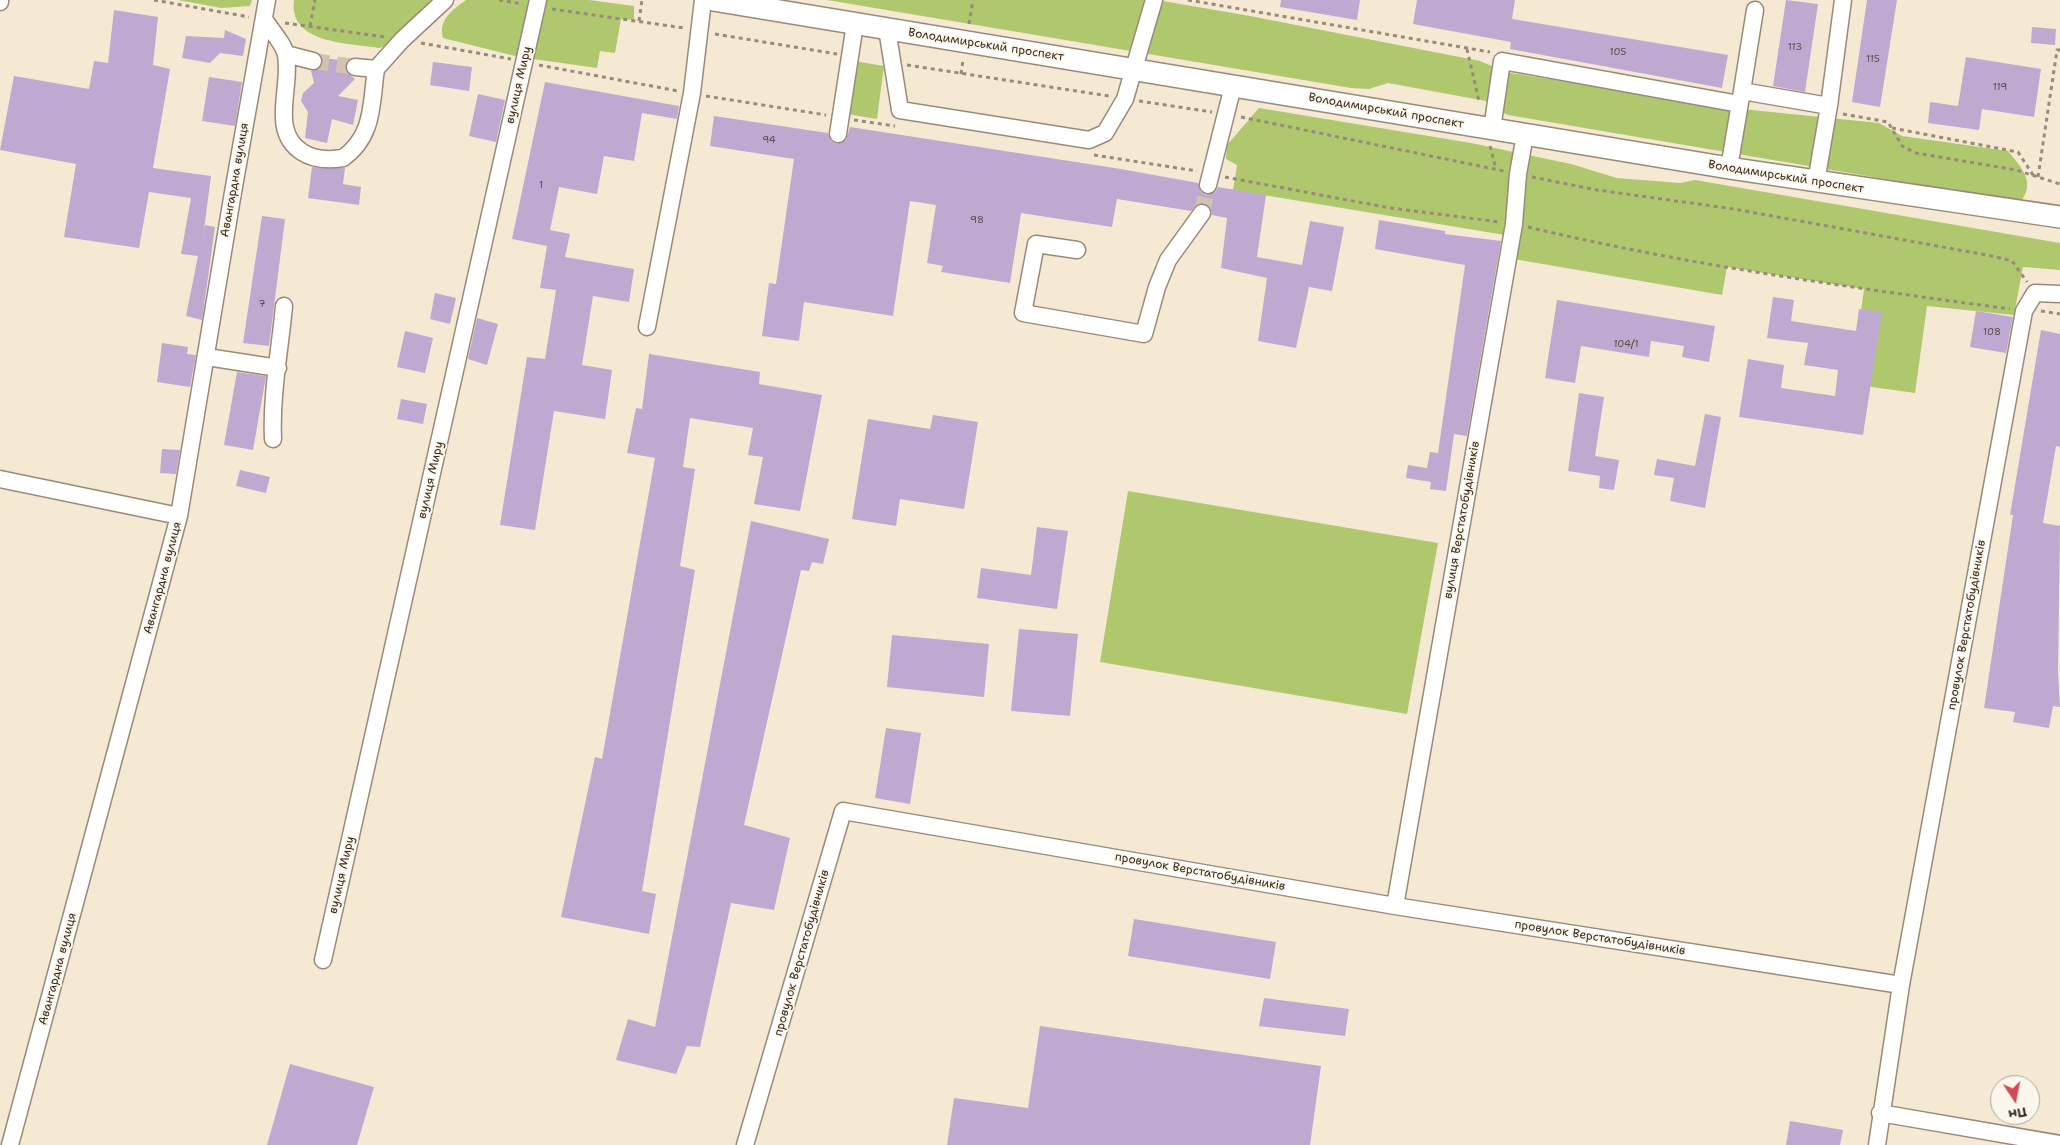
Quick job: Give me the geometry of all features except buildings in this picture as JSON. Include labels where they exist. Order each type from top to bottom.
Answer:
[{"type":"main road","name":"Володимирський проспект","points":[[713,0],[764,4],[855,24],[1729,168],[2060,217]]},
{"type":"street","name":"Авангардна вулиця","points":[[10,1145],[179,516],[207,357],[241,143],[267,0]]},
{"type":"street","points":[[264,19],[286,54],[285,128],[297,149],[319,159],[343,158],[360,142],[367,130],[376,69],[402,40],[445,0]]},
{"type":"street","points":[[648,327],[692,93],[704,0]]},
{"type":"street","points":[[887,29],[900,110],[1089,140],[1105,134],[1125,98],[1154,0]]},
{"type":"street","points":[[1816,182],[1829,106],[1843,0]]},
{"type":"street","name":"вулиця Миру","points":[[323,960],[537,3]]},
{"type":"street","points":[[1729,168],[1755,10]]},
{"type":"street","points":[[838,134],[855,24]]},
{"type":"street","points":[[286,54],[313,61]]},
{"type":"street","points":[[1492,129],[1502,61],[1741,98],[1829,106]]},
{"type":"street","points":[[354,67],[376,69]]},
{"type":"street","points":[[1209,179],[1233,86]]},
{"type":"street","name":"вулиця Верстатобудівників","points":[[1395,906],[1514,224],[1518,174],[1525,135]]},
{"type":"street","points":[[1077,250],[1036,244],[1022,313],[1144,334],[1157,287],[1168,260],[1202,213]]},
{"type":"street","points":[[2033,295],[2060,294]]},
{"type":"street","name":"провулок Верстатобудівників","points":[[1877,1145],[1880,1113],[1901,985],[2024,311],[2033,295]]},
{"type":"street","points":[[272,439],[272,409],[284,306]]},
{"type":"street","points":[[207,357],[278,368]]},
{"type":"street","points":[[0,479],[179,516]]},
{"type":"street","name":"провулок Верстатобудівників","points":[[745,1145],[843,811],[1395,906],[1901,985]]},
{"type":"street","points":[[1880,1113],[2060,1144]]},
{"type":"path","points":[[154,0],[402,40],[692,93],[899,127]]},
{"type":"path","points":[[310,26],[314,0]]},
{"type":"path","points":[[499,0],[537,3],[850,56]]},
{"type":"path","points":[[639,21],[642,0]]},
{"type":"path","points":[[2038,177],[2057,50],[2060,50]]},
{"type":"path","points":[[892,63],[1227,115],[1597,190],[1734,209],[1992,256],[2012,261],[2027,282],[2042,312]]},
{"type":"path","points":[[1892,128],[2018,152],[2033,175]]},
{"type":"path","points":[[1090,155],[1209,179],[1390,208],[1514,224],[1609,246],[1819,283],[2024,311],[2060,314]]},
{"type":"green space","points":[[178,0],[252,0],[250,6],[221,8]]},
{"type":"green space","points":[[294,0],[440,0],[386,46],[379,48],[323,39],[310,33],[301,25],[295,14]]},
{"type":"green space","points":[[466,0],[589,0],[634,6],[634,20],[621,19],[615,53],[600,51],[597,68],[519,57],[443,38],[443,26],[447,16]]},
{"type":"green space","points":[[827,0],[1157,0],[1250,16],[1480,61],[1505,72],[1722,107],[1879,123],[1902,136],[2008,151],[2022,169],[2027,182],[2027,188],[2020,202],[1508,115],[1493,109],[1486,101],[1388,83],[1369,89],[1351,88]]},
{"type":"green space","points":[[854,61],[884,66],[877,119],[847,114]]},
{"type":"green space","points":[[1259,108],[1471,143],[1571,164],[1617,178],[1680,183],[1695,180],[2060,243],[2060,270],[2023,267],[2014,315],[1927,306],[1915,393],[1851,384],[1864,289],[1727,267],[1722,295],[1514,259],[1517,237],[1233,190],[1237,165],[1226,159],[1227,145]]},
{"type":"green space","points":[[1128,491],[1438,543],[1407,714],[1100,662]]},
{"type":"tunnel","points":[[313,61],[355,67]]},
{"type":"tunnel","points":[[1202,213],[1208,185]]}]
